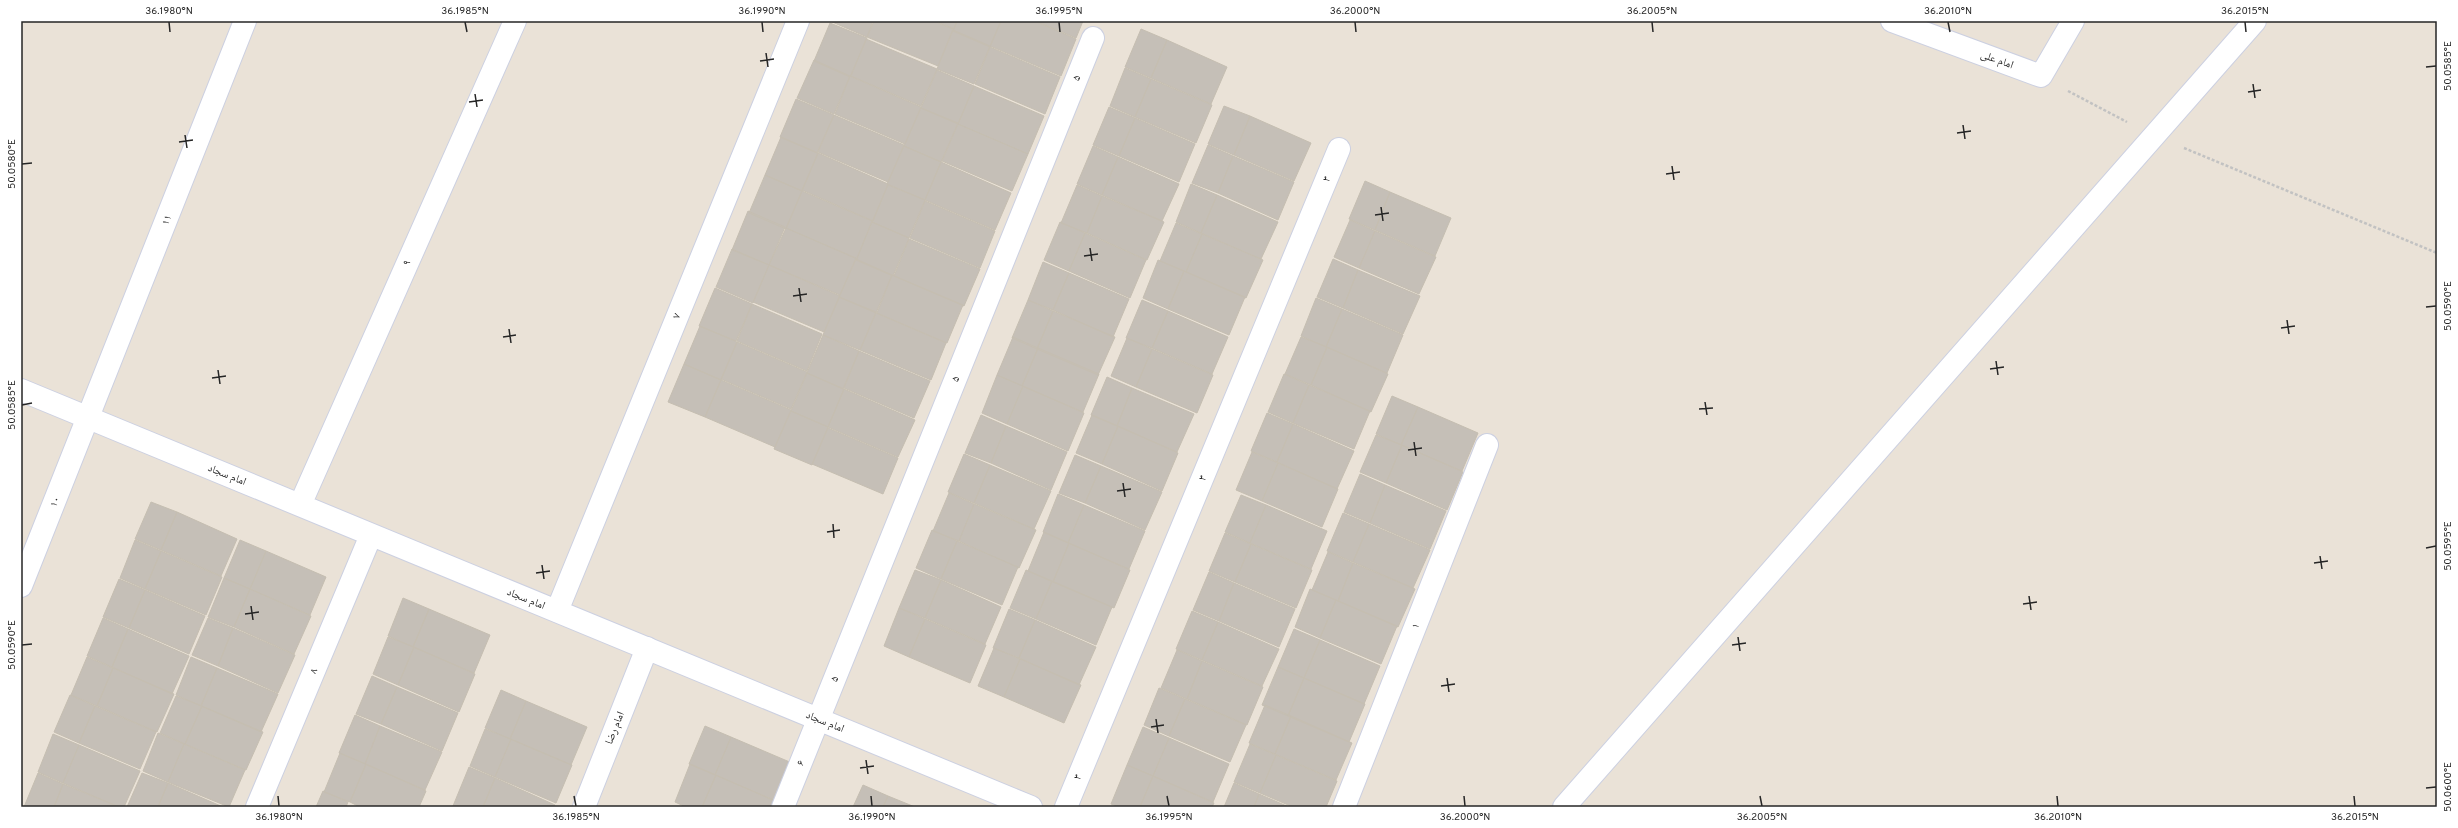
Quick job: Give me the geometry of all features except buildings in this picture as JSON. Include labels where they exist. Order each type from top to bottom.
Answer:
[{"type":"street","name":"۱۱","points":[[89,418],[245,21]]},
{"type":"street","name":"۹","points":[[300,505],[515,21]]},
{"type":"street","name":"۷","points":[[556,611],[798,21]]},
{"type":"street","name":"امام علی","points":[[1892,21],[2041,76]]},
{"type":"street","points":[[2041,76],[2073,21]]},
{"type":"street","points":[[1564,807],[2255,21]]},
{"type":"street","name":"۵","points":[[819,720],[1093,38]]},
{"type":"street","name":"۳","points":[[1066,807],[1339,150]]},
{"type":"street","name":"امام سجاد","points":[[21,390],[1031,807]]},
{"type":"street","name":"۱۰","points":[[21,586],[89,418]]},
{"type":"street","name":"۱","points":[[1344,807],[1488,445]]},
{"type":"street","name":"۸","points":[[257,807],[371,535]]},
{"type":"street","name":"امام رضا","points":[[584,807],[646,648]]},
{"type":"street","name":"۶","points":[[783,807],[819,720]]},
{"type":"path","points":[[2041,76],[2154,136],[2437,252]]}]
